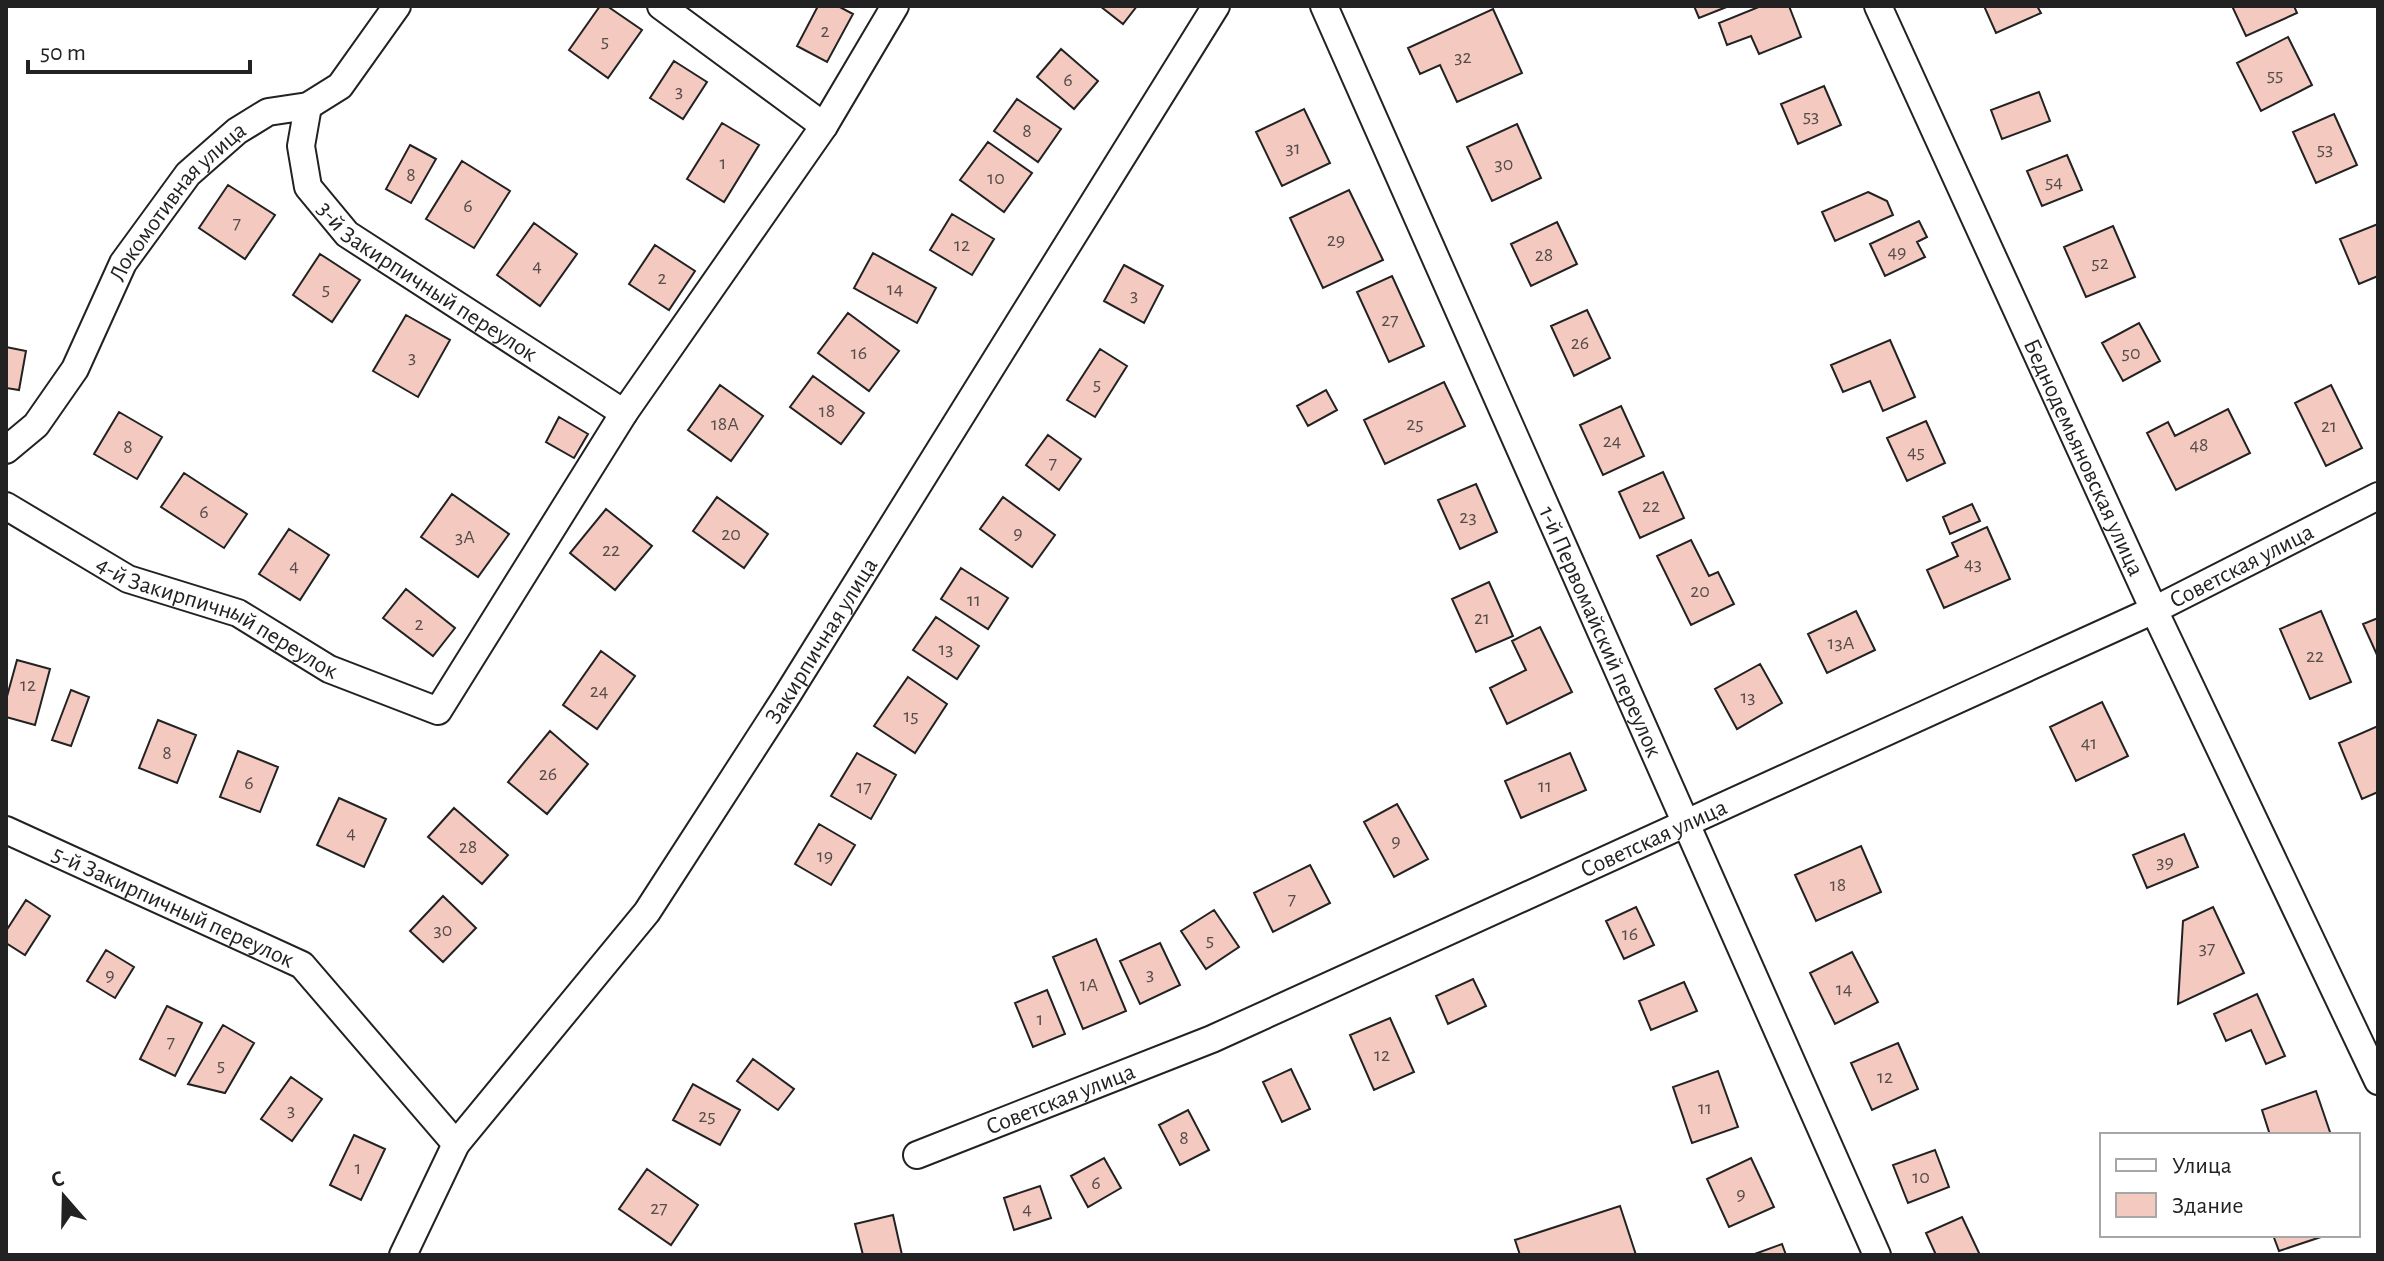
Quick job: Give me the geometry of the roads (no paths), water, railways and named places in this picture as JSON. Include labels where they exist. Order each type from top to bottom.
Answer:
[{"type":"street","name":"Локомотивная улица","points":[[6,450],[36,425],[75,369],[123,263],[188,174],[237,131],[268,112],[308,106],[340,86],[397,6]]},
{"type":"street","points":[[661,6],[824,126]]},
{"type":"street","points":[[624,413],[824,126],[895,6]]},
{"type":"street","name":"Закирпичная улица","points":[[403,1255],[456,1144],[647,912],[786,697],[1216,6]]},
{"type":"street","name":"1-й Первомайский переулок","points":[[1324,6],[1877,1255]]},
{"type":"street","name":"Беднодемьяновская улица","points":[[1878,6],[2154,610],[2378,1081]]},
{"type":"street","name":"3-й Закирпичный переулок","points":[[308,106],[301,146],[308,187],[347,234],[624,413]]},
{"type":"street","name":"4-й Закирпичный переулок","points":[[6,506],[128,579],[238,613],[329,669],[438,711],[624,413]]},
{"type":"street","name":"Советская улица","points":[[917,1155],[1212,1039],[2154,610],[2378,496]]},
{"type":"street","name":"5-й Закирпичный переулок","points":[[6,830],[302,965],[456,1144]]}]
